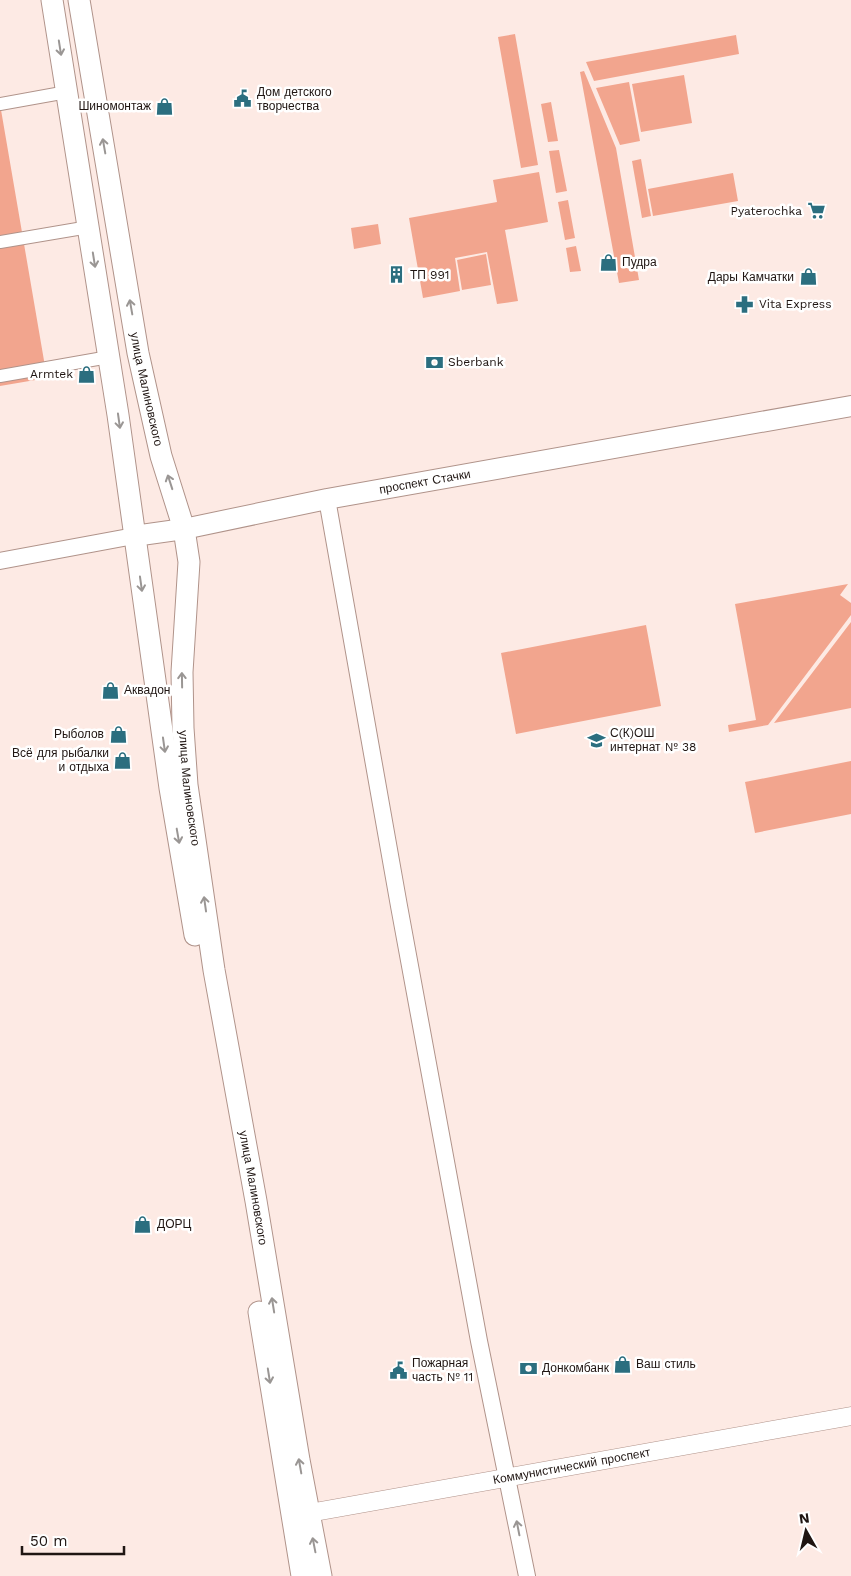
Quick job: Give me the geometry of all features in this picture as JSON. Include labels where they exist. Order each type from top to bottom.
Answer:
[{"type":"highway","name":"улица Малиновского","points":[[52,0],[109,357],[170,788],[242,1205],[300,1515],[321,1576]]},
{"type":"highway","name":"улица Малиновского","points":[[79,0],[138,353],[161,456],[184,529],[189,562],[182,672],[187,785],[214,970],[256,1201],[300,1515],[302,1576]]},
{"type":"main road","name":"проспект Стачки","points":[[134,536],[184,529],[327,499],[851,406]]},
{"type":"main road","name":"Коммунистический проспект","points":[[300,1515],[851,1416]]},
{"type":"street","points":[[0,104],[67,92]]},
{"type":"street","points":[[0,242],[89,227]]},
{"type":"street","points":[[0,376],[109,357]]},
{"type":"street","points":[[327,499],[465,1266],[527,1576]]},
{"type":"street","name":"проспект Стачки","points":[[0,561],[134,536]]},
{"type":"shaded area","points":[[515,34],[538,165],[521,168],[498,37]]},
{"type":"shaded area","points":[[736,35],[739,54],[594,81],[586,62]]},
{"type":"shaded area","points":[[584,71],[616,148],[639,280],[619,283],[580,72]]},
{"type":"shaded area","points":[[684,75],[692,123],[641,132],[632,84]]},
{"type":"shaded area","points":[[629,82],[640,141],[620,145],[596,88]]},
{"type":"shaded area","points":[[551,102],[558,141],[548,142],[541,104]]},
{"type":"shaded area","points":[[0,104],[47,378],[0,386]]},
{"type":"shaded area","points":[[559,150],[567,191],[556,193],[549,151]]},
{"type":"shaded area","points":[[641,159],[651,216],[642,218],[632,161]]},
{"type":"shaded area","points":[[539,172],[548,222],[505,230],[518,301],[497,304],[487,252],[455,258],[460,291],[423,298],[409,218],[497,202],[493,180]]},
{"type":"shaded area","points":[[733,173],[738,201],[653,216],[648,189]]},
{"type":"shaded area","points":[[568,200],[575,238],[565,240],[558,202]]},
{"type":"shaded area","points":[[378,224],[381,244],[354,249],[351,228]]},
{"type":"shaded area","points":[[576,246],[581,271],[570,272],[566,248]]},
{"type":"shaded area","points":[[486,254],[491,285],[462,290],[457,260]]},
{"type":"shaded area","points":[[848,584],[840,595],[851,603],[851,615],[768,725],[729,732],[728,725],[756,720],[735,604]]},
{"type":"shaded area","points":[[851,622],[851,708],[774,723]]},
{"type":"shaded area","points":[[646,625],[661,706],[516,734],[501,653]]},
{"type":"shaded area","points":[[851,761],[851,814],[755,833],[745,782]]},
{"type":"place","name":"Дом детского творчества","points":[[243,99]]},
{"type":"place","name":"Шиномонтаж","points":[[165,106]]},
{"type":"place","name":"Pyaterochka","points":[[816,211]]},
{"type":"place","name":"Пудра","points":[[608,262]]},
{"type":"place","name":"ТП 991","points":[[396,275]]},
{"type":"place","name":"Дары Камчатки","points":[[808,277]]},
{"type":"place","name":"Vita Express","points":[[745,304]]},
{"type":"place","name":"Sberbank","points":[[434,362]]},
{"type":"place","name":"Armtek","points":[[87,374]]},
{"type":"place","name":"Аквадон","points":[[110,690]]},
{"type":"place","name":"Рыболов","points":[[118,734]]},
{"type":"place","name":"С(К)ОШ интернат № 38","points":[[596,740]]},
{"type":"place","name":"Всё для рыбалки и отдыха","points":[[123,760]]},
{"type":"place","name":"ДОРЦ","points":[[143,1224]]},
{"type":"place","name":"Ваш стиль","points":[[622,1364]]},
{"type":"place","name":"Донкомбанк","points":[[528,1368]]},
{"type":"place","name":"Пожарная часть № 11","points":[[398,1370]]}]
